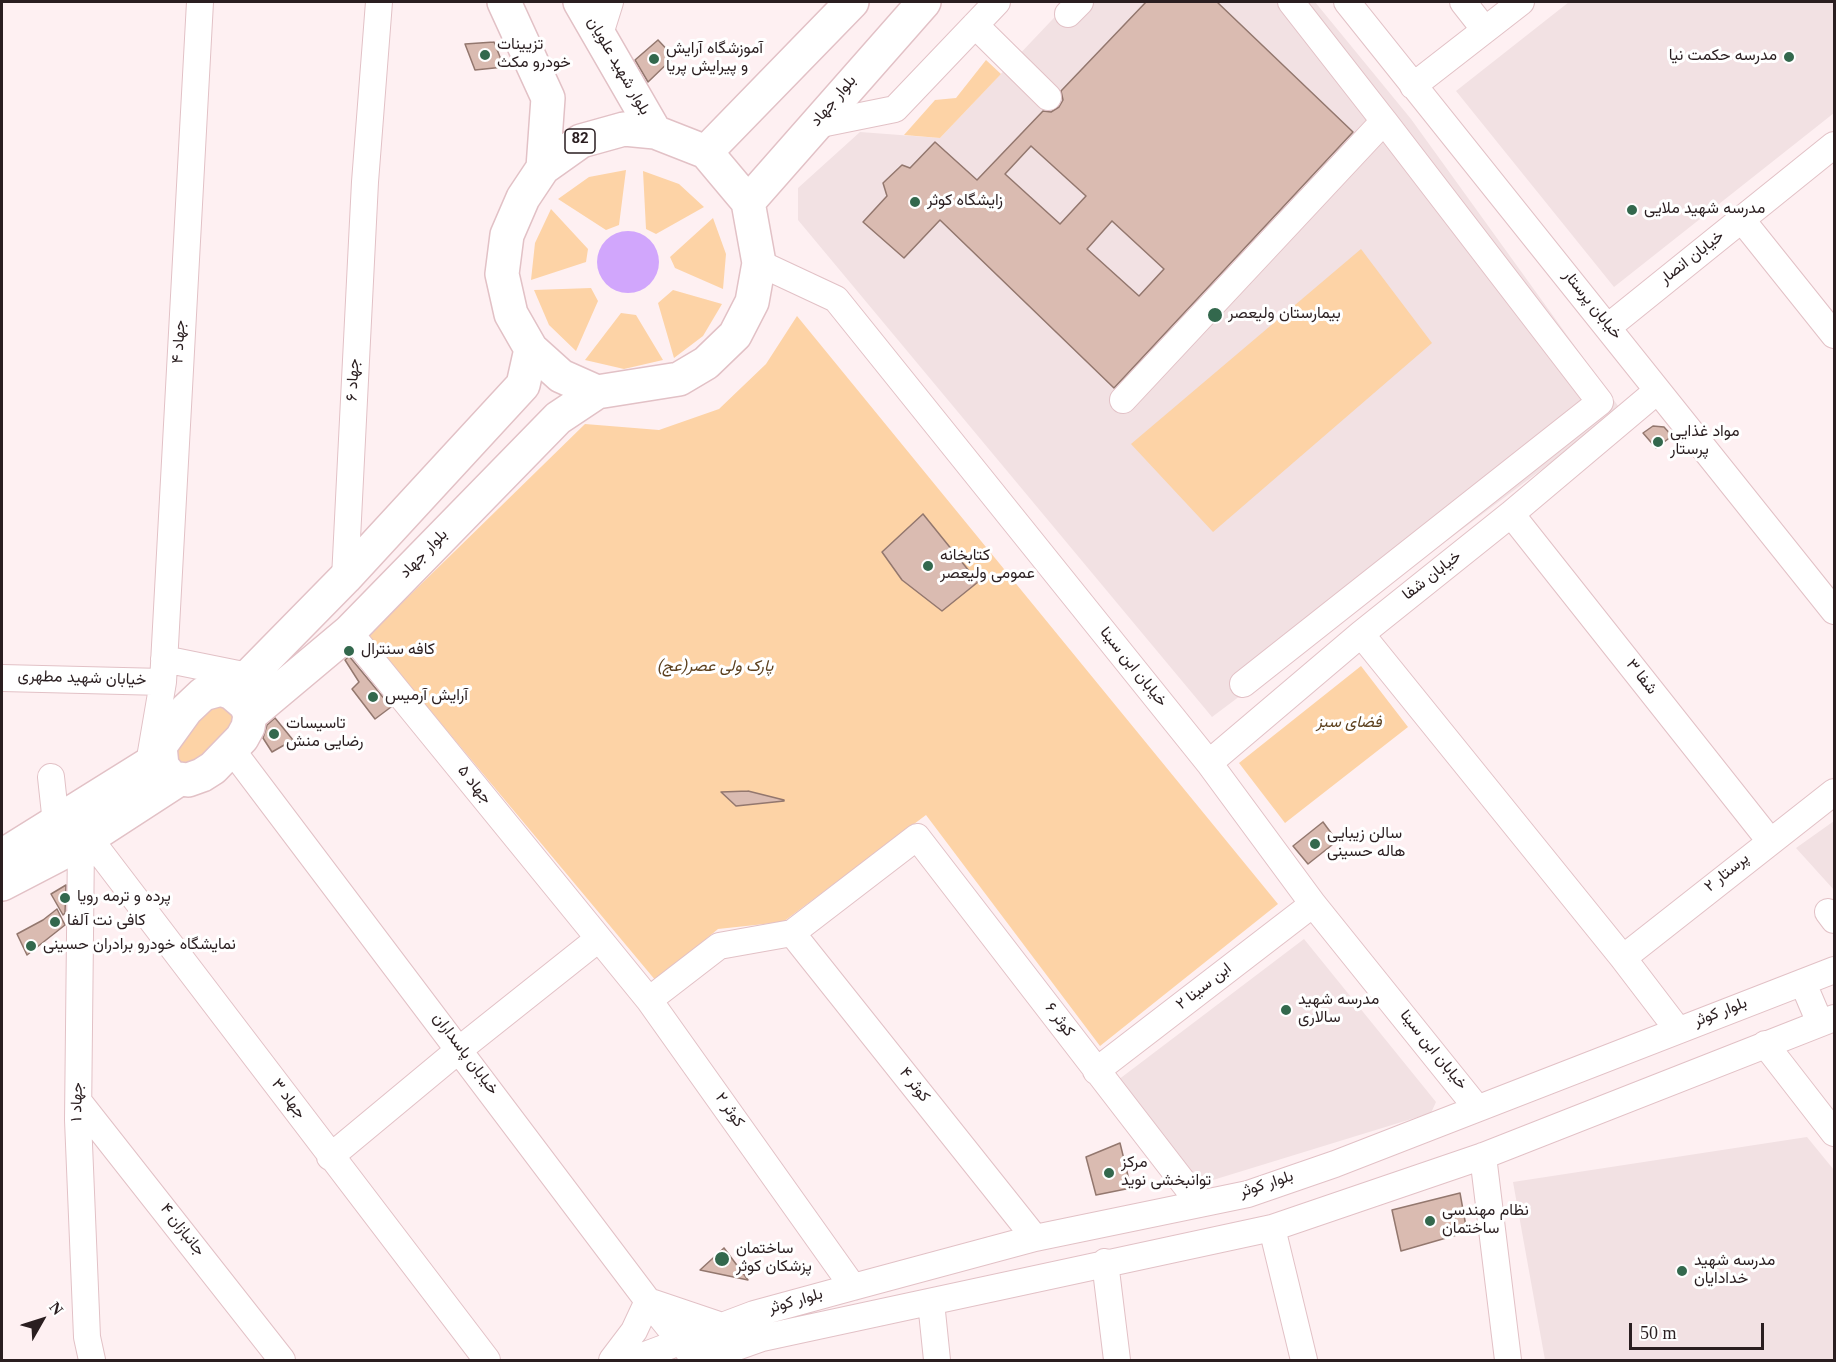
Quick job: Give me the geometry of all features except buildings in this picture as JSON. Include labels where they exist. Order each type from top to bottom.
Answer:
[{"type":"main road","name":"82","points":[[504,2],[548,98],[543,168]]},
{"type":"main road","name":"بلوار شهید علویان","points":[[580,2],[655,132]]},
{"type":"main road","points":[[706,152],[852,2]]},
{"type":"main road","name":"بلوار جهاد","points":[[748,202],[924,2]]},
{"type":"main road","name":"82","points":[[624,129],[655,132],[706,152],[748,202],[759,263],[752,302],[735,334],[706,363],[679,380],[597,392],[561,376],[531,349],[511,314],[502,274],[507,235],[523,198],[543,168],[581,141],[624,129]]},
{"type":"main road","points":[[2,884],[75,835],[162,768],[202,775],[232,750],[248,727],[243,695],[345,578],[523,385],[531,349]]},
{"type":"main road","name":"بلوار جهاد","points":[[243,695],[349,632],[558,418],[597,392]]},
{"type":"main road","points":[[162,768],[160,746],[186,710],[203,694],[221,689],[243,695]]},
{"type":"main road","points":[[2,856],[75,835]]},
{"type":"street","name":"جهاد ۴","points":[[162,768],[164,670],[200,2]]},
{"type":"street","name":"جهاد ۶","points":[[345,578],[365,182],[379,2]]},
{"type":"street","points":[[599,37],[610,2]]},
{"type":"street","points":[[816,125],[896,109],[997,2]]},
{"type":"street","points":[[1243,684],[1600,402],[1291,2]]},
{"type":"street","name":"خیابان پرستار","points":[[1347,2],[1834,611]]},
{"type":"street","points":[[1463,2],[1485,30]]},
{"type":"street","points":[[1413,86],[1521,2]]},
{"type":"street","points":[[975,25],[1048,97]]},
{"type":"street","points":[[1123,400],[1384,120]]},
{"type":"street","name":"خیابان انصار","points":[[1608,327],[1834,145]]},
{"type":"street","points":[[1742,220],[1834,335]]},
{"type":"street","name":"خیابان ابن سینا","points":[[759,263],[836,299],[1209,763],[1313,904],[1477,1107]]},
{"type":"street","name":"خیابان شفا","points":[[1209,763],[1361,634],[1511,514],[1657,391]]},
{"type":"street","name":"شفا ۳","points":[[1511,514],[1770,841]]},
{"type":"street","name":"جهاد ۵","points":[[349,632],[597,940]]},
{"type":"street","points":[[1361,634],[1623,958],[1678,1030]]},
{"type":"street","name":"خیابان شهید مطهری","points":[[2,678],[164,670],[243,695]]},
{"type":"street","name":"خیابان پاسداران","points":[[232,750],[460,1049],[648,1301],[696,1360]]},
{"type":"street","name":"جهاد ۱","points":[[51,777],[75,835],[87,1337],[92,1360]]},
{"type":"street","name":"پرستار ۲","points":[[1623,958],[1834,792]]},
{"type":"street","name":"جهاد ۳","points":[[75,835],[330,1157],[487,1360]]},
{"type":"street","name":"کوثر ۶","points":[[792,933],[917,837],[1200,1204]]},
{"type":"street","name":"ابن سینا ۲","points":[[1096,1071],[1313,904]]},
{"type":"street","points":[[649,1000],[719,946],[792,933]]},
{"type":"street","name":"کوثر ۴","points":[[792,933],[1035,1238]]},
{"type":"street","points":[[330,1157],[460,1049],[597,940]]},
{"type":"street","name":"کوثر ۲","points":[[597,940],[649,1000],[853,1287]]},
{"type":"street","name":"بلوار کوثر","points":[[700,1360],[750,1339],[853,1287],[1035,1238],[1248,1194],[1335,1164],[1834,970]]},
{"type":"street","points":[[1803,983],[1827,1021]]},
{"type":"street","name":"بلوار کوثر","points":[[632,1360],[722,1326],[750,1339],[1272,1228],[1483,1156],[1827,1021]]},
{"type":"street","points":[[1765,1044],[1832,1125]]},
{"type":"street","name":"جانبازان ۴","points":[[80,1102],[282,1360]]},
{"type":"street","points":[[1483,1156],[1508,1360]]},
{"type":"street","points":[[1272,1228],[1303,1356]]},
{"type":"street","points":[[1105,1262],[1117,1360]]},
{"type":"street","points":[[612,1360],[634,1330],[648,1301],[722,1326]]},
{"type":"street","points":[[931,1302],[937,1360]]},
{"type":"shaded area","name":"بیمارستان ولیعصر","points":[[1069,2],[1315,2],[1411,119],[1621,410],[1212,717],[798,220],[798,188],[860,132],[940,138]]},
{"type":"shaded area","name":"مدرسه شهید ملایی","points":[[1569,2],[1834,2],[1834,113],[1614,287],[1456,91]]},
{"type":"shaded area","points":[[628,231],[645,236],[650,240],[654,245],[659,262],[654,279],[650,284],[645,288],[628,293],[611,288],[606,284],[602,279],[597,262],[602,245],[606,240],[611,236]]},
{"type":"shaded area","points":[[1834,821],[1834,890],[1796,848]]},
{"type":"shaded area","name":"مدرسه شهید سالاری","points":[[1304,939],[1436,1102],[1431,1113],[1200,1184],[1118,1080]]},
{"type":"shaded area","name":"مدرسه شهید خدادایان","points":[[1807,1137],[1834,1170],[1834,1360],[1545,1360],[1513,1182]]},
{"type":"green space","points":[[986,60],[1001,74],[940,138],[904,135],[935,100],[956,98]]},
{"type":"green space","points":[[626,170],[619,225],[606,230],[558,199],[589,177]]},
{"type":"green space","points":[[643,171],[679,184],[704,207],[656,234],[646,229]]},
{"type":"green space","points":[[551,209],[588,249],[586,262],[531,280],[535,243]]},
{"type":"green space","points":[[713,218],[726,254],[723,289],[675,268],[670,257]]},
{"type":"green space","points":[[1361,249],[1432,343],[1213,532],[1131,444]]},
{"type":"green space","points":[[591,288],[598,301],[576,351],[549,325],[534,290]]},
{"type":"green space","points":[[673,290],[722,304],[703,336],[674,358],[658,303]]},
{"type":"green space","points":[[621,313],[636,315],[663,360],[624,369],[585,360]]},
{"type":"green space","name":"پارک ولی عصر(عج)","points":[[797,316],[1278,904],[1100,1046],[926,815],[783,922],[718,929],[656,981],[368,636],[585,424],[659,430],[719,409],[766,364]]},
{"type":"green space","name":"فضای سبز","points":[[1361,666],[1408,727],[1285,823],[1239,763]]},
{"type":"green space","points":[[205,696],[247,717],[187,778],[162,745]]},
{"type":"place","name":"تزیینات خودرو مکث","points":[[485,55]]},
{"type":"place","name":"مدرسه حکمت نیا","points":[[1789,57]]},
{"type":"place","name":"آموزشگاه آرایش و پیرایش پریا","points":[[654,59]]},
{"type":"place","name":"زایشگاه کوثر","points":[[915,202]]},
{"type":"place","name":"مدرسه شهید ملایی","points":[[1632,210]]},
{"type":"place","name":"بیمارستان ولیعصر","points":[[1215,315]]},
{"type":"place","name":"مواد غذایی پرستار","points":[[1658,442]]},
{"type":"place","name":"کتابخانه عمومی ولیعصر","points":[[928,566]]},
{"type":"place","name":"کافه سنترال","points":[[349,651]]},
{"type":"place","name":"آرایش آرمیس","points":[[373,697]]},
{"type":"place","name":"تاسیسات رضایی منش","points":[[274,734]]},
{"type":"place","name":"سالن زیبایی هاله حسینی","points":[[1315,844]]},
{"type":"place","name":"پرده و ترمه رویا","points":[[65,898]]},
{"type":"place","name":"کافی نت آلفا","points":[[55,922]]},
{"type":"place","name":"نمایشگاه خودرو برادران حسینی","points":[[31,946]]},
{"type":"place","name":"مدرسه شهید سالاری","points":[[1286,1010]]},
{"type":"place","name":"مرکز توانبخشی نوید","points":[[1109,1173]]},
{"type":"place","name":"نظام مهندسی ساختمان","points":[[1430,1221]]},
{"type":"place","name":"ساختمان پزشکان کوثر","points":[[722,1259]]},
{"type":"place","name":"مدرسه شهید خدادایان","points":[[1682,1271]]}]
